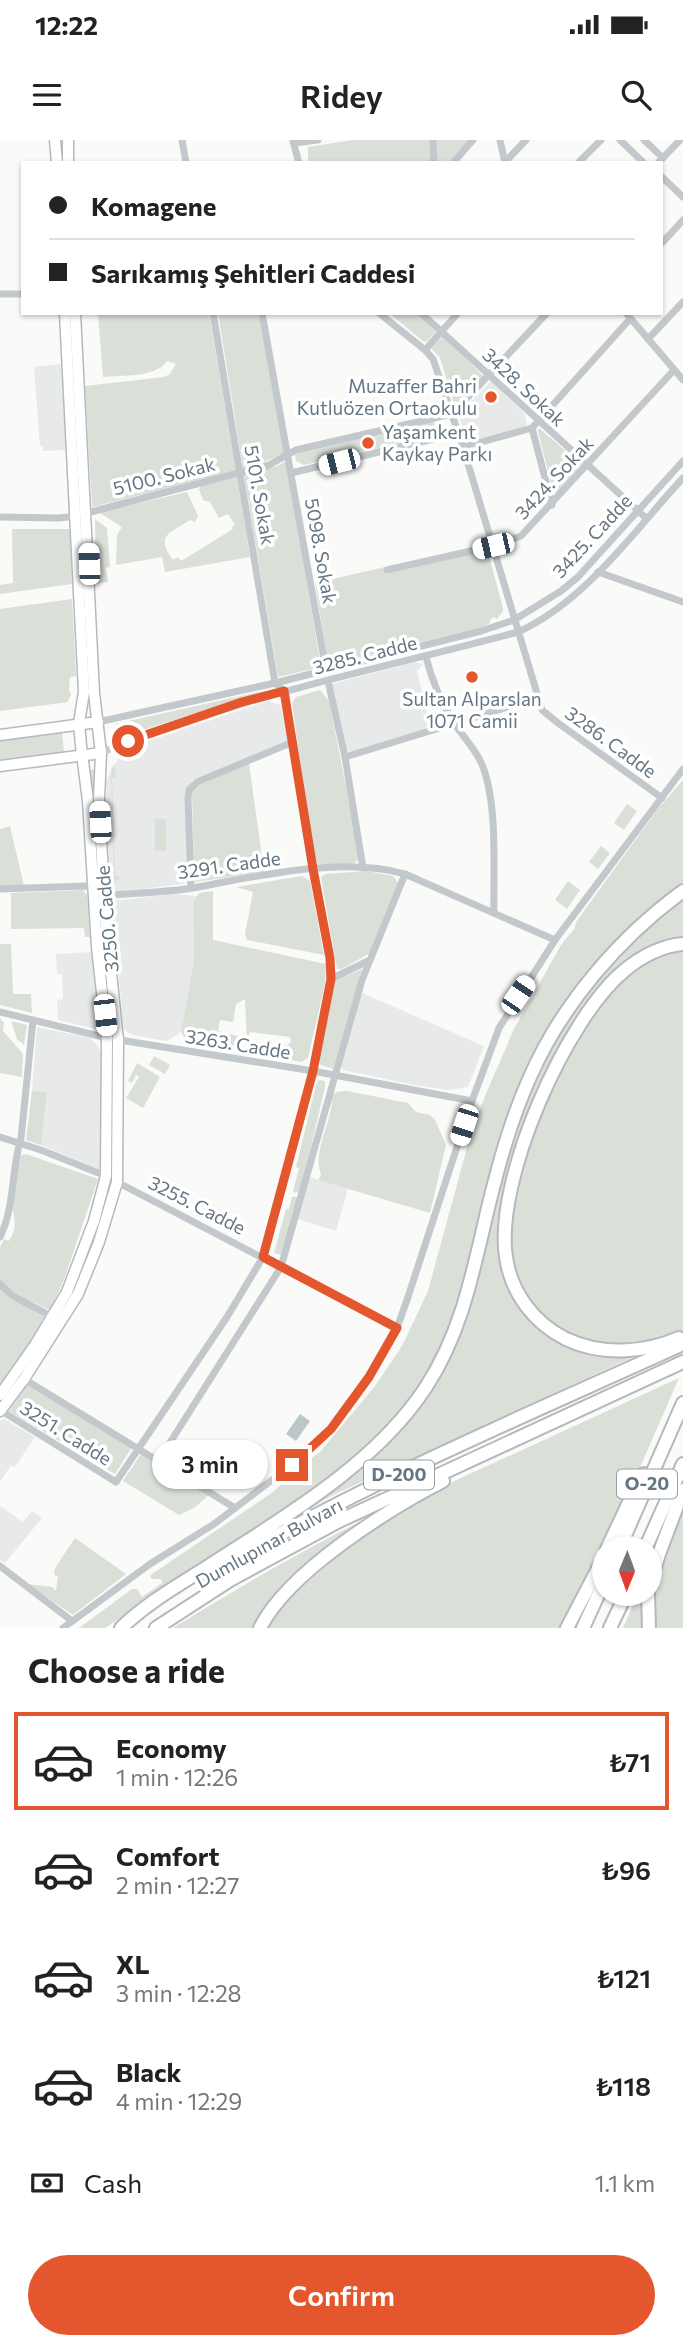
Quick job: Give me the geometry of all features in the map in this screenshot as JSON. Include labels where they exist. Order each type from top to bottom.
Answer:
[{"type":"highway","points":[[123,1628],[142,1608],[259,1534],[342,1474],[386,1437],[414,1404],[439,1364],[468,1295],[505,1142],[529,1077],[583,989],[656,911],[683,891]]},
{"type":"highway","points":[[683,944],[652,953],[625,970],[597,1001],[559,1059],[533,1116],[520,1158],[507,1212],[505,1246],[509,1271],[522,1301],[544,1325],[558,1335],[591,1348],[617,1351],[652,1347],[683,1336]]},
{"type":"highway","name":"Dumlupınar Bulvarı","points":[[123,1628],[226,1565],[325,1511],[683,1344]]},
{"type":"highway","name":"Dumlupınar Bulvarı","points":[[156,1628],[230,1580],[339,1521],[683,1362]]},
{"type":"highway","points":[[260,1628],[267,1614],[284,1594],[334,1550],[424,1491],[556,1420],[683,1369]]},
{"type":"highway","name":"O-20","points":[[625,1536],[683,1403]]},
{"type":"highway","points":[[613,1536],[631,1497],[676,1419]]},
{"type":"highway","name":"O-20","points":[[651,1536],[683,1464]]},
{"type":"highway","points":[[662,1546],[683,1490]]},
{"type":"highway","points":[[567,1628],[592,1580]]},
{"type":"highway","points":[[583,1628],[593,1606]]},
{"type":"highway","points":[[610,1628],[620,1606]]},
{"type":"highway","points":[[648,1606],[649,1628]]},
{"type":"street","points":[[55,140],[57,161]]},
{"type":"street","points":[[68,140],[68,161]]},
{"type":"street","points":[[182,140],[186,161]]},
{"type":"street","points":[[299,161],[294,142],[318,140]]},
{"type":"street","points":[[433,140],[435,161]]},
{"type":"street","points":[[455,161],[473,140]]},
{"type":"street","points":[[500,140],[505,161]]},
{"type":"street","points":[[506,161],[526,140]]},
{"type":"street","points":[[580,161],[601,140]]},
{"type":"street","points":[[620,140],[642,161]]},
{"type":"street","points":[[631,151],[642,140],[660,160],[680,140]]},
{"type":"street","points":[[663,178],[681,192]]},
{"type":"street","points":[[663,242],[683,220]]},
{"type":"street","points":[[0,294],[21,295]]},
{"type":"street","points":[[648,339],[683,302]]},
{"type":"street","name":"3250. Cadde","points":[[65,315],[101,753],[99,891]]},
{"type":"street","name":"3250. Cadde","points":[[0,1411],[24,1379],[78,1294],[99,1242],[117,1182],[112,1039],[99,891],[79,723],[84,692],[75,315]]},
{"type":"street","name":"5101. Sokak","points":[[213,315],[275,683]]},
{"type":"street","name":"5098. Sokak","points":[[262,315],[326,670]]},
{"type":"street","points":[[382,315],[425,349],[456,315]]},
{"type":"street","name":"3428. Sokak","points":[[423,315],[489,376],[535,425],[646,518]]},
{"type":"street","points":[[452,414],[545,315]]},
{"type":"street","points":[[463,447],[535,425],[628,316],[683,380]]},
{"type":"street","name":"3286. Cadde","points":[[425,349],[433,359],[463,447],[542,710],[662,797]]},
{"type":"street","name":"3424. Sokak","points":[[387,570],[493,546],[521,536],[674,370]]},
{"type":"street","name":"5100. Sokak","points":[[0,517],[59,518],[81,514],[240,473],[276,462],[296,450],[452,414]]},
{"type":"street","points":[[535,425],[552,505]]},
{"type":"street","points":[[291,473],[458,433]]},
{"type":"street","name":"3425. Cadde","points":[[514,620],[570,584],[683,461]]},
{"type":"street","name":"3425. Cadde","points":[[518,632],[570,600],[683,478]]},
{"type":"street","points":[[598,572],[683,602]]},
{"type":"street","name":"3285. Cadde","points":[[98,722],[275,683],[459,638],[514,620]]},
{"type":"street","name":"3285. Cadde","points":[[101,753],[128,741],[242,702],[518,632]]},
{"type":"street","points":[[426,657],[431,680],[455,725],[483,765],[488,782],[492,819],[494,913]]},
{"type":"street","points":[[328,681],[345,757],[363,868]]},
{"type":"street","points":[[140,1448],[227,1317],[263,1257],[313,1071],[331,979],[330,958],[284,691],[275,683]]},
{"type":"street","points":[[345,757],[537,698]]},
{"type":"street","points":[[0,735],[98,722]]},
{"type":"street","points":[[191,888],[188,798],[191,788],[197,782],[293,742]]},
{"type":"street","points":[[0,766],[101,753]]},
{"type":"street","points":[[63,1628],[150,1564],[214,1524],[288,1468],[331,1429],[369,1377],[397,1328],[499,1028],[555,940],[683,769]]},
{"type":"street","name":"3291. Cadde","points":[[0,889],[85,886],[113,895],[191,888],[313,869],[363,868],[405,874],[555,940]]},
{"type":"street","points":[[159,1460],[281,1266],[368,961],[405,874]]},
{"type":"street","points":[[331,979],[368,961]]},
{"type":"street","name":"3263. Cadde","points":[[0,1012],[112,1039],[313,1071],[472,1101]]},
{"type":"street","points":[[0,1237],[7,1218],[20,1143],[33,1020]]},
{"type":"street","name":"3250. Cadde","points":[[0,1395],[53,1317],[77,1269],[94,1221],[106,1177],[112,1039]]},
{"type":"street","points":[[0,1137],[117,1182]]},
{"type":"street","name":"3255. Cadde","points":[[117,1182],[397,1328]]},
{"type":"street","points":[[0,1284],[13,1296],[53,1317]]},
{"type":"street","points":[[24,1379],[235,1508]]},
{"type":"street","name":"3251. Cadde","points":[[0,1411],[116,1482],[140,1448]]},
{"type":"street","points":[[0,1566],[72,1621]]},
{"type":"shaded area","points":[[353,140],[430,140],[432,161],[308,161],[308,147]]},
{"type":"shaded area","points":[[436,140],[470,140],[450,161],[437,161]]},
{"type":"shaded area","points":[[98,315],[209,315],[236,471],[92,507],[85,386],[164,377],[170,374],[176,364],[167,361],[147,373],[103,377]]},
{"type":"shaded area","points":[[218,315],[259,315],[285,454],[243,469]]},
{"type":"shaded area","points":[[391,315],[420,315],[436,332],[424,342]]},
{"type":"shaded area","points":[[443,336],[484,377],[455,407],[440,358],[431,348]]},
{"type":"shaded area","points":[[61,364],[66,450],[43,451],[43,446],[40,446],[34,367]]},
{"type":"shaded area","name":"Muzaffer Bahri Kutluözen Ortaokulu","points":[[491,381],[524,413],[527,424],[524,428],[469,443],[458,415]]},
{"type":"shaded area","points":[[367,382],[369,392],[352,396],[349,386]]},
{"type":"shaded area","name":"Yaşamkent Kaykay Parkı","points":[[434,421],[435,435],[304,465],[296,461],[295,454]]},
{"type":"shaded area","points":[[539,428],[582,465],[558,492],[553,492]]},
{"type":"shaded area","points":[[286,461],[321,667],[278,677],[244,474],[277,466]]},
{"type":"shaded area","points":[[237,477],[250,557],[165,572],[162,557],[116,565],[117,535],[122,527],[101,512],[187,492],[198,516],[195,522],[190,520],[171,532],[165,540],[173,560],[178,557],[181,561],[233,529],[235,525],[228,514],[219,518],[210,502],[203,500],[199,489],[201,486]]},
{"type":"shaded area","points":[[95,519],[107,528],[110,567],[106,568],[108,582],[96,584]]},
{"type":"shaded area","points":[[12,529],[71,529],[72,584],[0,594],[0,585],[13,583]]},
{"type":"shaded area","points":[[480,552],[488,553],[503,608],[497,619],[494,617],[482,627],[328,665],[315,583],[385,567],[386,574]]},
{"type":"shaded area","points":[[72,599],[76,676],[70,677],[71,694],[68,702],[0,711],[0,609]]},
{"type":"shaded area","points":[[414,662],[423,664],[417,671],[431,729],[349,752],[346,749],[332,684]]},
{"type":"shaded area","points":[[267,690],[118,738],[115,724]]},
{"type":"shaded area","points":[[320,690],[329,701],[359,852],[358,860],[352,865],[317,863],[309,828],[292,702],[296,697]]},
{"type":"shaded area","points":[[268,701],[280,705],[287,741],[193,780],[185,790],[187,880],[183,884],[117,892],[110,888],[106,781],[119,757],[131,747]]},
{"type":"shaded area","points":[[62,732],[64,752],[0,761],[0,741]]},
{"type":"shaded area","points":[[249,763],[264,872],[195,882],[192,791],[197,786]]},
{"type":"shaded area","points":[[114,764],[116,777],[112,777],[115,875],[120,877],[110,887],[110,882],[114,879],[111,770]]},
{"type":"shaded area","points":[[89,770],[95,770],[99,874],[97,874]]},
{"type":"shaded area","points":[[683,780],[683,884],[630,929],[539,1048],[452,1327],[433,1366],[401,1414],[371,1445],[303,1499],[105,1628],[79,1628],[132,1589],[137,1589],[142,1597],[162,1583],[161,1579],[152,1579],[150,1576],[273,1492],[320,1452],[375,1386],[402,1346],[428,1291],[471,1133],[514,1029],[561,945],[575,928],[576,922],[657,810]]},
{"type":"shaded area","points":[[627,804],[637,811],[624,830],[614,823]]},
{"type":"shaded area","points":[[155,819],[166,819],[166,851],[155,851]]},
{"type":"shaded area","points":[[10,826],[24,886],[0,886],[0,829]]},
{"type":"shaded area","points":[[601,846],[610,853],[598,869],[589,862]]},
{"type":"shaded area","points":[[367,871],[393,876],[398,883],[370,953],[342,969],[337,969],[321,877],[326,874]]},
{"type":"shaded area","points":[[302,876],[310,881],[324,955],[247,940],[245,934],[253,892],[236,887]]},
{"type":"shaded area","points":[[568,881],[580,890],[567,909],[555,900]]},
{"type":"shaded area","points":[[83,890],[87,895],[90,937],[85,937],[84,928],[11,929],[11,893]]},
{"type":"shaded area","points":[[213,891],[213,940],[326,964],[325,984],[308,1058],[301,1062],[247,1052],[254,1042],[288,1045],[291,1041],[290,1037],[250,1032],[247,1040],[245,999],[236,1004],[233,1022],[220,1020],[218,1031],[241,1037],[242,1051],[184,1037],[181,1032],[194,961],[193,902],[199,893]]},
{"type":"shaded area","points":[[174,894],[197,896],[193,902],[194,961],[181,1032],[167,1041],[136,1036],[124,1028],[111,901]]},
{"type":"shaded area","points":[[683,898],[683,939],[667,943],[577,1018],[548,1068],[527,1118],[503,1210],[516,1300],[534,1324],[550,1337],[642,1353],[333,1495],[282,1525],[396,1430],[413,1414],[427,1395],[454,1344],[464,1317],[513,1139],[546,1060],[567,1023],[618,956]]},
{"type":"shaded area","points":[[0,944],[11,944],[13,994],[31,994],[32,1013],[0,1005]]},
{"type":"shaded area","points":[[683,950],[683,1331],[638,1347],[588,1342],[570,1335],[545,1318],[526,1294],[514,1266],[510,1235],[526,1160],[553,1085],[572,1047],[595,1012],[621,983],[650,961]]},
{"type":"shaded area","points":[[93,952],[100,1026],[96,1029],[58,1020],[57,1000],[63,999],[62,974],[57,974],[56,954]]},
{"type":"shaded area","points":[[362,969],[333,1069],[321,1065],[318,1060],[335,981]]},
{"type":"shaded area","points":[[360,992],[484,1046],[468,1087],[449,1090],[419,1086],[343,1070],[340,1063]]},
{"type":"shaded area","points":[[0,1018],[4,1023],[3,1031],[23,1054],[22,1077],[0,1073]]},
{"type":"shaded area","points":[[11,1021],[27,1025],[24,1045],[17,1039]]},
{"type":"shaded area","points":[[37,1027],[90,1038],[98,1046],[104,1061],[103,1171],[41,1145],[47,1092],[32,1091]]},
{"type":"shaded area","points":[[154,1056],[170,1065],[165,1074],[149,1065]]},
{"type":"shaded area","points":[[137,1063],[160,1077],[143,1108],[126,1098],[139,1077],[136,1075],[132,1083],[128,1081]]},
{"type":"shaded area","points":[[319,1080],[325,1081],[325,1087],[300,1193],[293,1192],[299,1168],[296,1167]]},
{"type":"shaded area","points":[[32,1091],[47,1092],[41,1145],[26,1140]]},
{"type":"shaded area","points":[[347,1091],[408,1103],[416,1112],[430,1115],[435,1120],[446,1145],[430,1213],[318,1180],[321,1175],[319,1155],[332,1095]]},
{"type":"shaded area","points":[[26,1154],[98,1179],[64,1280],[50,1310],[15,1294],[0,1280],[0,1247],[4,1239],[9,1241],[14,1230],[15,1185],[20,1156]]},
{"type":"shaded area","points":[[310,1177],[348,1189],[336,1231],[297,1219]]},
{"type":"shaded area","points":[[292,1197],[298,1197],[282,1255],[274,1253]]},
{"type":"shaded area","points":[[0,1287],[45,1316],[0,1385]]},
{"type":"shaded area","points":[[679,1378],[608,1536],[592,1536],[592,1569],[564,1628],[267,1628],[281,1605],[340,1554],[361,1537],[439,1488]]},
{"type":"shaded area","points":[[27,1385],[132,1447],[115,1474],[9,1411]]},
{"type":"shaded area","points":[[300,1414],[310,1421],[296,1441],[286,1434]]},
{"type":"shaded area","points":[[4,1419],[35,1437],[15,1467],[11,1465],[0,1482],[0,1421]]},
{"type":"shaded area","points":[[141,1454],[210,1494],[194,1508],[179,1515],[123,1481]]},
{"type":"shaded area","points":[[683,1501],[683,1628],[654,1628],[653,1606],[662,1606],[662,1563]]},
{"type":"shaded area","points":[[0,1506],[23,1522],[32,1511],[42,1518],[5,1563],[0,1560]]},
{"type":"shaded area","points":[[390,1507],[297,1574],[266,1608],[253,1628],[173,1628],[280,1564]]},
{"type":"shaded area","points":[[75,1538],[126,1574],[73,1615],[27,1584],[52,1587],[56,1591],[58,1576],[54,1575],[55,1568]]},
{"type":"shaded area","points":[[633,1606],[643,1606],[644,1628],[623,1628]]},
{"type":"place","name":"Muzaffer Bahri Kutluözen Ortaokulu","points":[[491,397]]},
{"type":"place","name":"Yaşamkent Kaykay Parkı","points":[[368,443]]},
{"type":"place","name":"Sultan Alparslan 1071 Camii","points":[[472,677]]},
{"type":"route","points":[[128,741],[242,702],[284,691],[332,969],[313,1071],[263,1257],[397,1328],[369,1377],[331,1429],[292,1465]]}]
